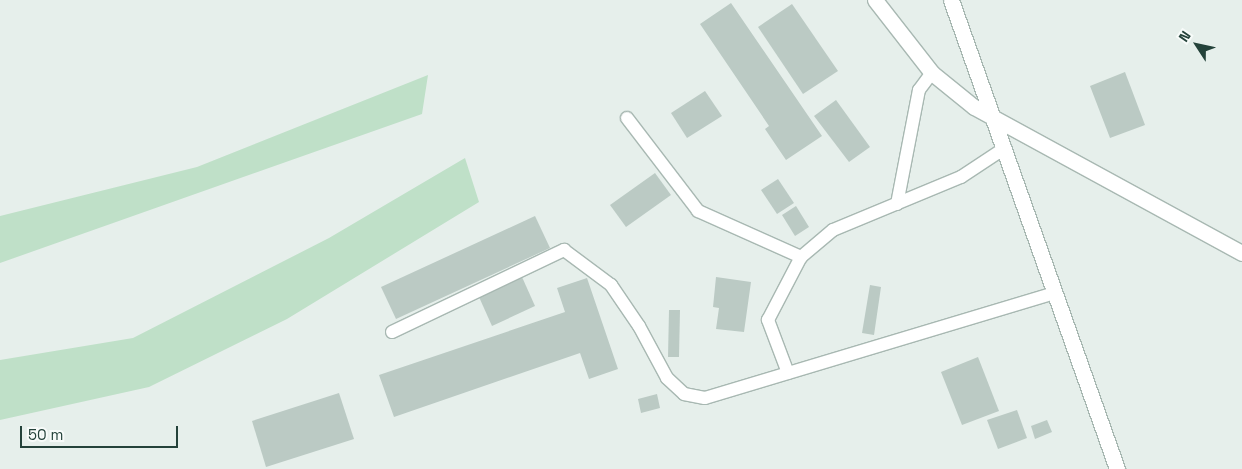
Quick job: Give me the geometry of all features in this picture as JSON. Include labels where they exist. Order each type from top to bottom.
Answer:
[{"type":"street","points":[[875,0],[932,73],[974,107],[993,115],[1242,253]]},
{"type":"street","points":[[951,0],[1005,148],[1117,469]]},
{"type":"lane","points":[[897,204],[919,90],[932,73]]},
{"type":"lane","points":[[627,118],[698,210],[801,257]]},
{"type":"lane","points":[[788,373],[768,320],[801,257],[833,230],[961,177],[1005,148]]},
{"type":"lane","points":[[392,332],[564,250],[611,285],[639,326],[667,378],[684,394],[705,398],[1055,293]]},
{"type":"green space","points":[[428,75],[422,114],[0,263],[0,216],[197,167]]},
{"type":"green space","points":[[465,158],[479,202],[287,319],[149,387],[0,420],[0,360],[133,338],[329,238]]},
{"type":"building","points":[[731,3],[822,136],[786,160],[765,129],[769,126],[700,24]]},
{"type":"building","points":[[792,4],[838,71],[803,94],[758,27]]},
{"type":"building","points":[[1125,72],[1145,125],[1110,138],[1090,86]]},
{"type":"building","points":[[705,91],[722,116],[687,138],[671,113]]},
{"type":"building","points":[[836,100],[870,147],[849,162],[814,116]]},
{"type":"building","points":[[655,173],[671,195],[626,227],[610,205]]},
{"type":"building","points":[[778,179],[794,203],[777,214],[761,190]]},
{"type":"building","points":[[796,206],[809,227],[795,236],[782,215]]},
{"type":"building","points":[[535,216],[550,248],[396,319],[381,287]]},
{"type":"building","points":[[522,277],[535,306],[492,326],[479,297]]},
{"type":"building","points":[[716,277],[751,282],[744,332],[716,329],[719,308],[713,307]]},
{"type":"building","points":[[587,278],[618,369],[589,379],[580,353],[394,417],[379,375],[565,312],[557,288]]},
{"type":"building","points":[[870,285],[881,287],[874,335],[862,333]]},
{"type":"building","points":[[669,310],[680,310],[679,357],[668,357]]},
{"type":"building","points":[[978,357],[999,411],[962,425],[941,372]]},
{"type":"building","points":[[339,393],[354,439],[266,467],[252,421]]},
{"type":"building","points":[[657,394],[660,408],[641,413],[638,399]]},
{"type":"building","points":[[1017,410],[1027,438],[998,449],[987,420]]},
{"type":"building","points":[[1047,420],[1052,432],[1035,439],[1031,426]]}]
